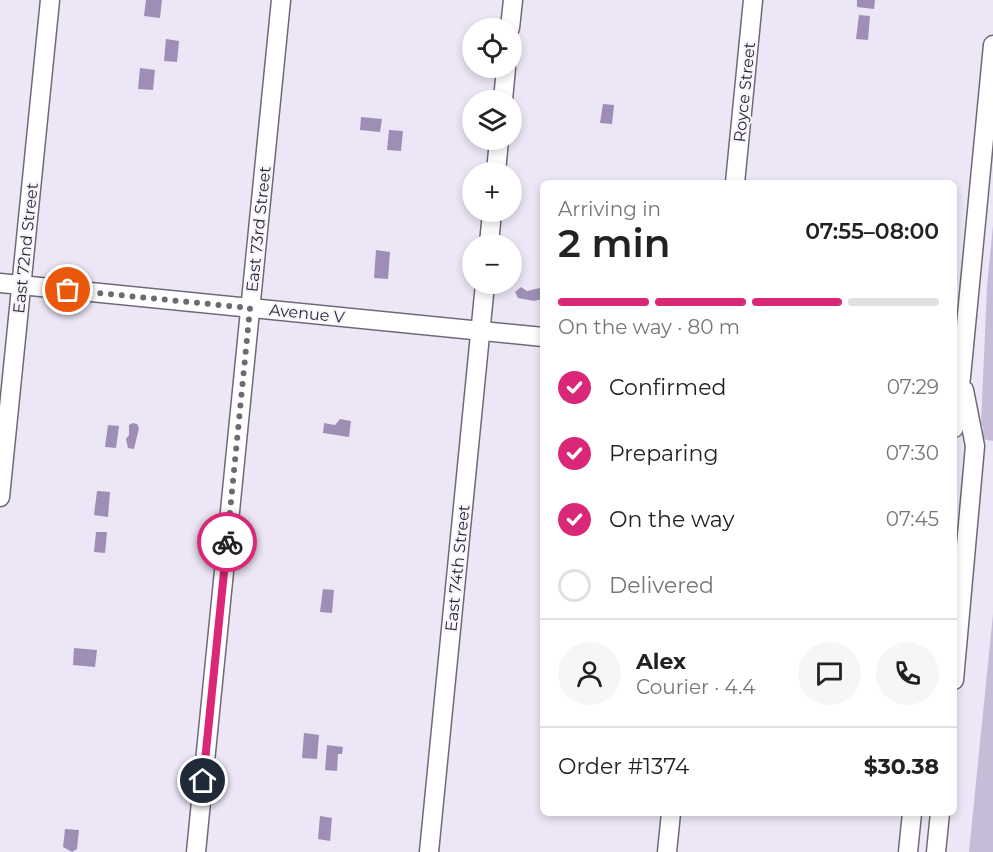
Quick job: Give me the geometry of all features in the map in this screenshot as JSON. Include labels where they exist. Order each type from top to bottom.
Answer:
[{"type":"street","name":"East 72nd Street","points":[[0,497],[50,0]]},
{"type":"street","name":"East 73rd Street","points":[[196,852],[281,0]]},
{"type":"street","points":[[511,18],[513,0]]},
{"type":"street","name":"Royce Street","points":[[735,180],[753,0]]},
{"type":"street","points":[[957,647],[975,446],[957,377],[993,45]]},
{"type":"street","name":"Avenue V","points":[[0,283],[540,337]]},
{"type":"street","name":"East 74th Street","points":[[429,852],[484,294]]},
{"type":"street","points":[[668,852],[671,816]]},
{"type":"street","points":[[908,852],[912,816]]},
{"type":"street","points":[[936,852],[940,816]]},
{"type":"shaded area","points":[[146,0],[162,0],[160,18],[144,16]]},
{"type":"shaded area","points":[[857,0],[875,0],[874,9],[857,7]]},
{"type":"shaded area","points":[[859,15],[870,16],[868,40],[856,39]]},
{"type":"shaded area","points":[[166,39],[179,41],[177,62],[164,61]]},
{"type":"shaded area","points":[[140,68],[155,70],[153,90],[138,89]]},
{"type":"shaded area","points":[[603,104],[614,105],[612,124],[600,123]]},
{"type":"shaded area","points":[[361,117],[382,119],[380,132],[360,130]]},
{"type":"shaded area","points":[[389,130],[403,131],[401,151],[387,150]]},
{"type":"shaded area","points":[[993,225],[993,441],[983,439],[981,424],[987,287]]},
{"type":"shaded area","points":[[376,250],[390,252],[388,279],[374,278]]},
{"type":"shaded area","points":[[522,288],[527,291],[540,288],[540,300],[518,298],[516,294],[522,294]]},
{"type":"shaded area","points":[[340,419],[351,421],[349,437],[323,433],[324,423],[335,425]]},
{"type":"shaded area","points":[[133,423],[139,428],[134,449],[128,448],[126,439],[129,435],[129,425]]},
{"type":"shaded area","points":[[108,425],[119,426],[116,448],[105,447]]},
{"type":"shaded area","points":[[97,491],[110,492],[108,517],[94,515]]},
{"type":"shaded area","points":[[96,532],[107,532],[105,553],[94,552]]},
{"type":"shaded area","points":[[323,589],[334,590],[332,613],[320,612]]},
{"type":"shaded area","points":[[993,614],[993,852],[969,852]]},
{"type":"shaded area","points":[[74,648],[97,650],[95,667],[73,665]]},
{"type":"shaded area","points":[[304,733],[319,735],[317,759],[302,758]]},
{"type":"shaded area","points":[[327,745],[343,747],[342,754],[338,754],[337,771],[325,770]]},
{"type":"shaded area","points":[[320,816],[332,818],[330,841],[318,839]]},
{"type":"shaded area","points":[[65,829],[79,830],[77,849],[72,852],[63,847]]},
{"type":"way so far","points":[[68,290],[250,308],[227,542]]},
{"type":"route","points":[[203,781],[227,542]]}]
